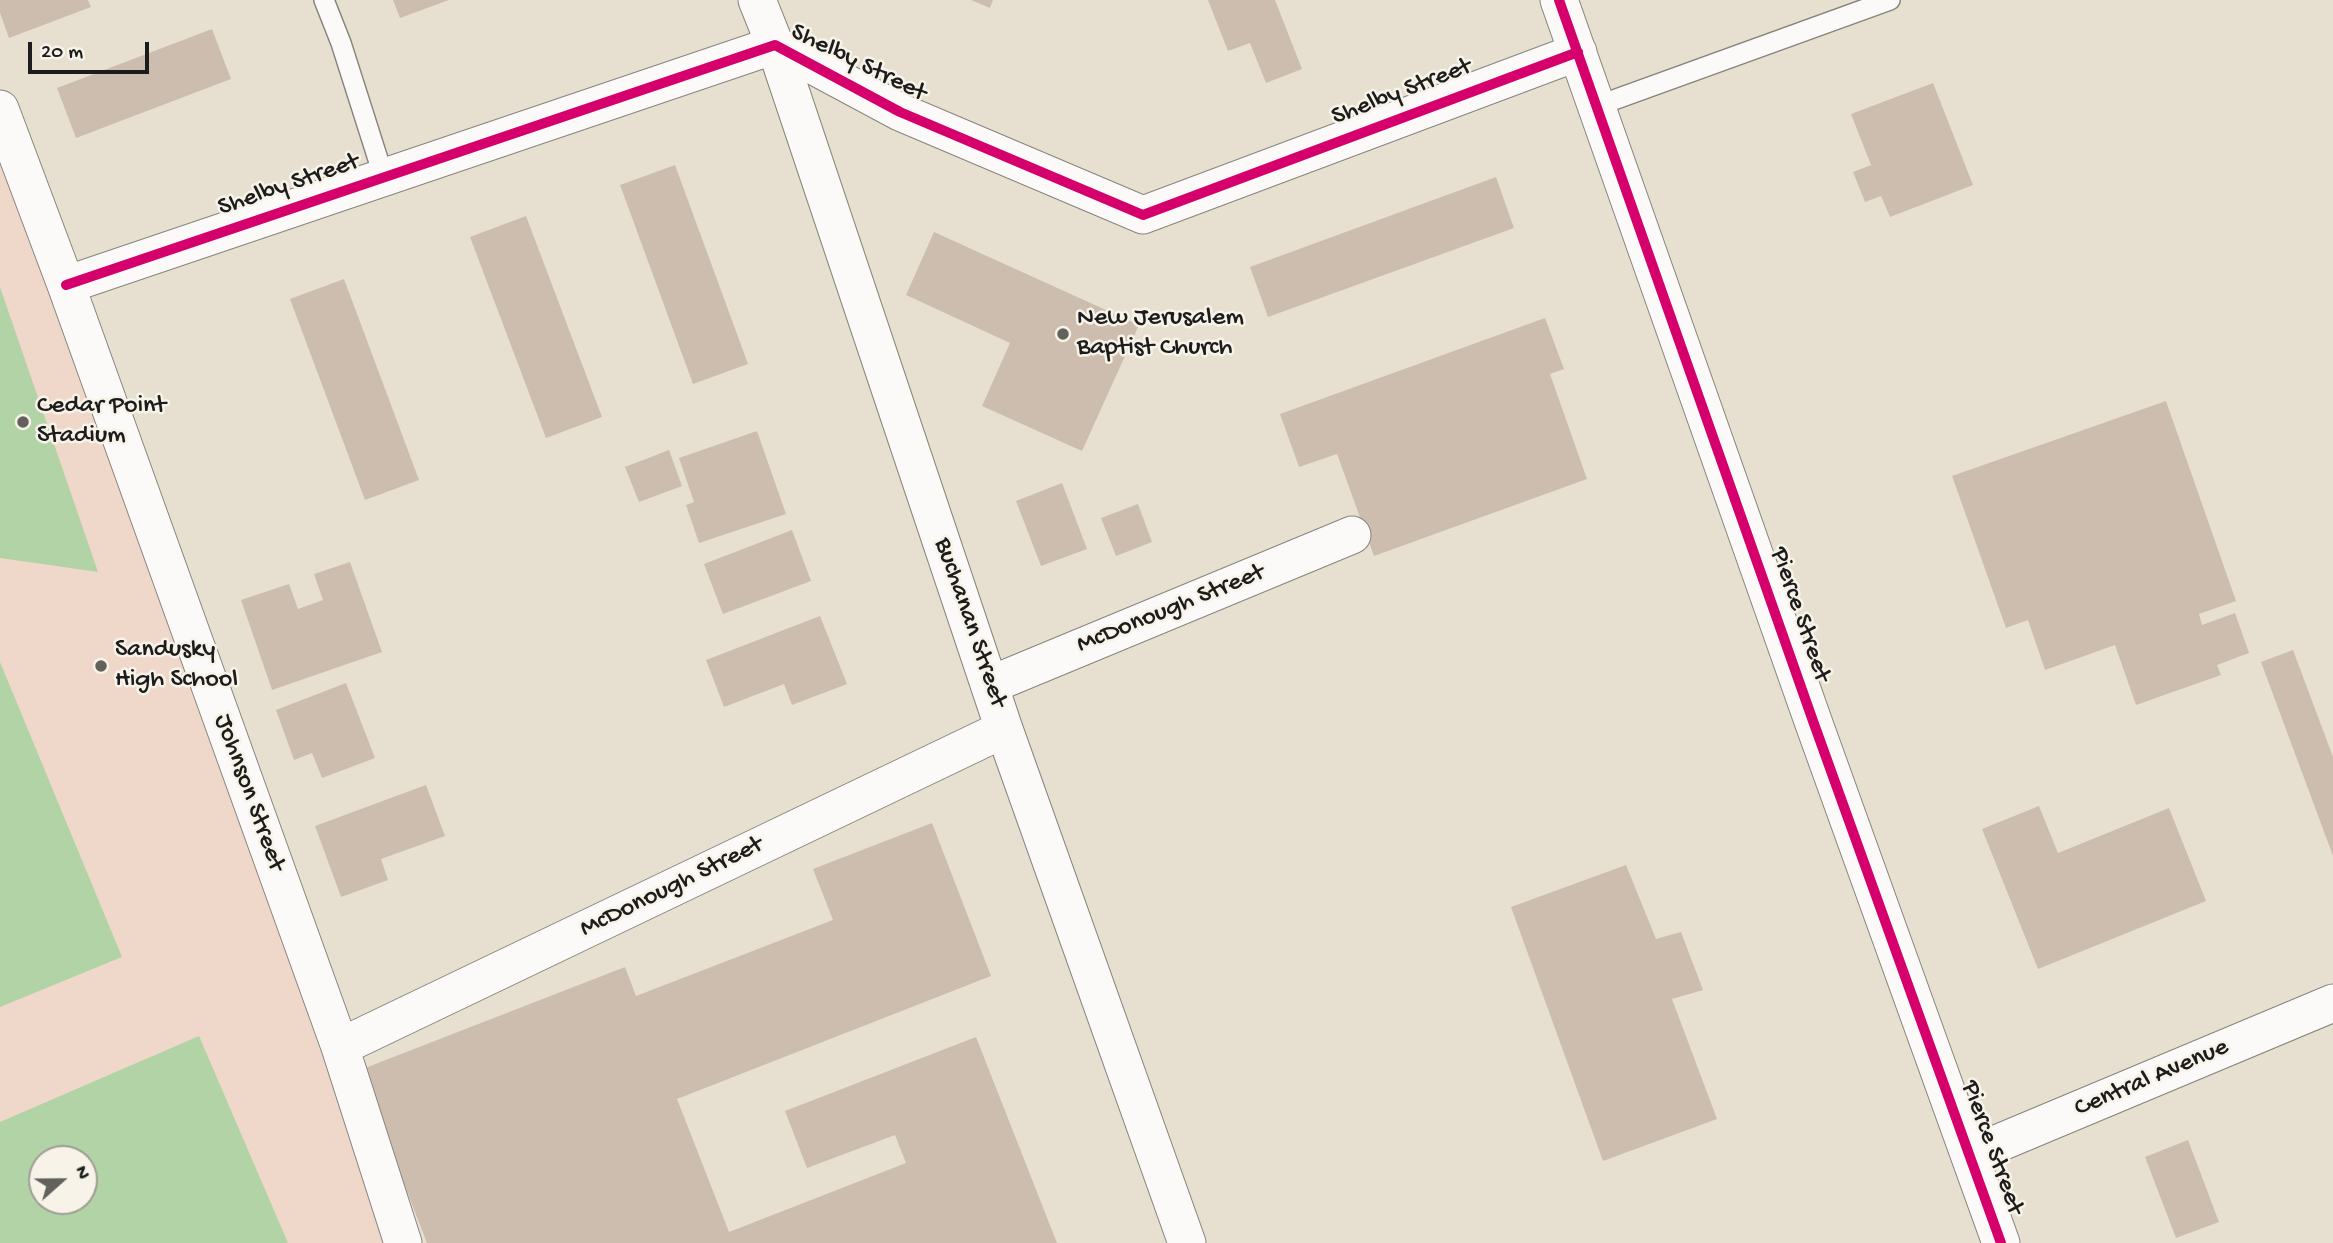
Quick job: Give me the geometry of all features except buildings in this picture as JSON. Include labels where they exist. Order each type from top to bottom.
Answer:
[{"type":"street","name":"Buchanan Street","points":[[757,0],[775,45],[1004,729],[1187,1243]]},
{"type":"street","name":"Pierce Street","points":[[1559,0],[1813,721],[2001,1243]]},
{"type":"street","name":"Shelby Street","points":[[66,285],[775,45],[900,112],[1143,215],[1578,52]]},
{"type":"street","name":"Johnson Street","points":[[0,109],[66,285],[340,1048],[403,1243]]},
{"type":"street","name":"McDonough Street","points":[[989,685],[1352,535]]},
{"type":"street","name":"McDonough Street","points":[[340,1048],[1004,729]]},
{"type":"street","name":"Central Avenue","points":[[1970,1155],[2333,1003]]},
{"type":"lane","points":[[324,0],[341,43],[384,178]]},
{"type":"lane","points":[[1597,106],[1890,0]]},
{"type":"shaded area","name":"Sandusky High School","points":[[0,109],[403,1243],[0,1243]]},
{"type":"green space","name":"Cedar Point Stadium","points":[[0,287],[98,572],[0,558]]},
{"type":"green space","points":[[0,662],[122,957],[0,1007]]},
{"type":"green space","points":[[199,1036],[288,1243],[0,1243],[0,1122]]},
{"type":"cycle path","points":[[1559,0],[1813,721],[2001,1243]]},
{"type":"cycle path","points":[[66,285],[775,45],[900,112],[1143,215],[1578,52]]},
{"type":"place","name":"New Jerusalem Baptist Church","points":[[1063,334]]},
{"type":"place","name":"Cedar Point Stadium","points":[[23,422]]},
{"type":"place","name":"Sandusky High School","points":[[101,666]]}]
